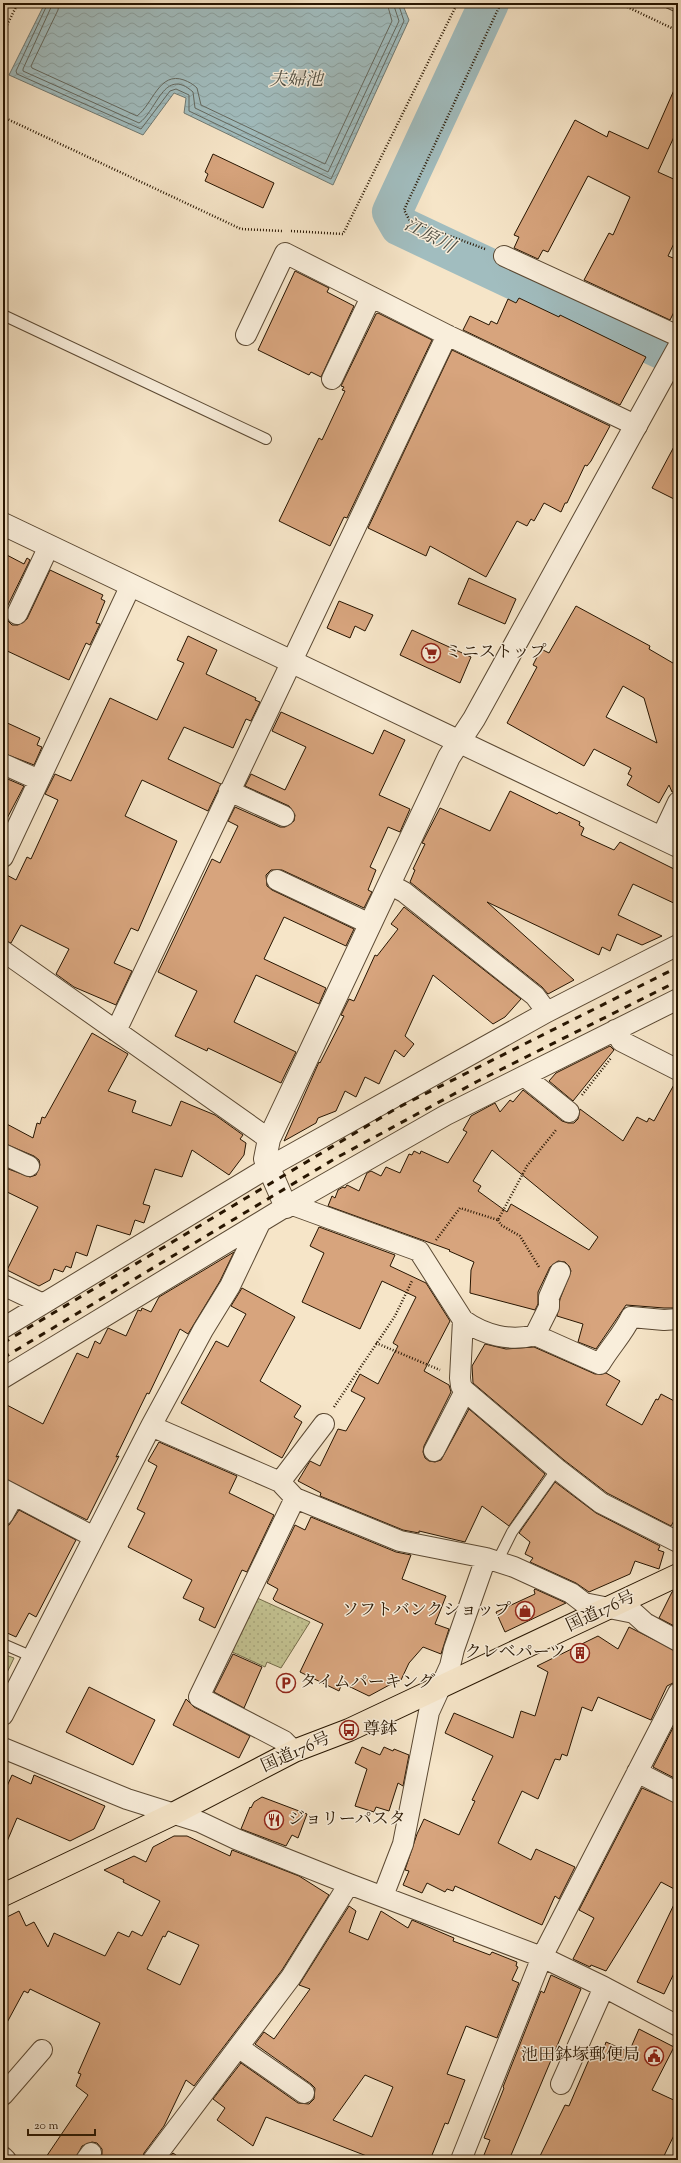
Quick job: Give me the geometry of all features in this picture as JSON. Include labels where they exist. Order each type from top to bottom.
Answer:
[{"type":"highway","name":"国道176号","points":[[3,1895],[173,1814],[294,1751],[349,1730],[678,1575]]},
{"type":"street","points":[[246,335],[285,253],[447,335],[637,426]]},
{"type":"street","points":[[504,256],[678,336]]},
{"type":"street","points":[[332,379],[371,297]]},
{"type":"street","points":[[116,1031],[290,661],[447,335]]},
{"type":"street","points":[[673,357],[637,426],[474,719],[449,756],[270,1140],[265,1159],[286,1202],[419,1251],[463,1320],[482,1331],[502,1337],[524,1338],[535,1335],[600,1364],[610,1347],[624,1332],[631,1317],[664,1320],[678,1319]]},
{"type":"street","points":[[3,524],[669,842],[678,802]]},
{"type":"street","points":[[17,614],[48,546]]},
{"type":"street","points":[[3,857],[131,585]]},
{"type":"street","points":[[3,764],[39,780]]},
{"type":"street","points":[[229,791],[284,816]]},
{"type":"street","points":[[277,880],[370,924]]},
{"type":"street","points":[[389,884],[404,892],[536,996],[547,1012]]},
{"type":"street","points":[[3,1328],[269,1167],[547,1012],[678,945]]},
{"type":"street","points":[[3,951],[270,1140]]},
{"type":"street","points":[[3,1378],[259,1224],[286,1202],[446,1115],[524,1076],[618,1035],[678,998]]},
{"type":"street","points":[[618,1035],[677,1067]]},
{"type":"street","points":[[524,1076],[569,1112]]},
{"type":"street","points":[[3,1154],[28,1166]]},
{"type":"street","points":[[3,1715],[151,1426],[203,1330],[230,1286],[259,1224]]},
{"type":"street","points":[[535,1335],[549,1307],[549,1297],[560,1272]]},
{"type":"street","points":[[3,1285],[43,1304]]},
{"type":"street","points":[[434,1452],[463,1385],[463,1320]]},
{"type":"street","points":[[462,1349],[471,1348],[482,1331]]},
{"type":"street","points":[[463,1385],[557,1469],[612,1510],[678,1542]]},
{"type":"street","points":[[280,1482],[324,1424]]},
{"type":"street","points":[[151,1426],[280,1482],[295,1498],[400,1541],[491,1560],[514,1567],[571,1593],[584,1603],[634,1613],[645,1623],[678,1641]]},
{"type":"street","points":[[3,1515],[8,1492],[94,1537]]},
{"type":"street","points":[[294,1751],[284,1741],[199,1697],[295,1498]]},
{"type":"street","points":[[383,1896],[403,1844],[429,1712],[450,1666],[454,1649],[491,1560]]},
{"type":"street","points":[[461,2160],[542,1957],[678,1693]]},
{"type":"street","points":[[3,1748],[127,1800],[200,1822],[236,1839],[349,1884],[542,1957],[604,1987],[678,2026]]},
{"type":"street","points":[[637,1772],[678,1793]]},
{"type":"street","points":[[153,2160],[291,1977],[349,1884]]},
{"type":"street","points":[[561,2084],[604,1987]]},
{"type":"street","points":[[238,2047],[304,2093]]},
{"type":"street","points":[[3,2095],[42,2050]]},
{"type":"street","points":[[3,2157],[6,2160]]},
{"type":"lane","points":[[669,3],[678,7]]},
{"type":"lane","points":[[3,315],[266,439]]},
{"type":"lane","points":[[491,1560],[557,1469]]},
{"type":"lane","points":[[3,1644],[33,1657]]},
{"type":"path","points":[[3,33],[18,3]]},
{"type":"path","points":[[3,117],[241,229],[343,234],[454,8],[453,3]]},
{"type":"path","points":[[501,3],[404,210],[410,221],[504,256]]},
{"type":"path","points":[[619,3],[678,31]]},
{"type":"path","points":[[498,1220],[527,1166],[610,1060],[618,1035]]},
{"type":"path","points":[[324,1424],[395,1316],[424,1257],[460,1208],[498,1220],[501,1225],[520,1236],[535,1258],[543,1276],[549,1297]]},
{"type":"path","points":[[376,1343],[463,1385]]},
{"type":"shaded area","points":[[255,1597],[310,1622],[281,1668],[267,1662],[265,1667],[230,1651]]},
{"type":"shaded area","points":[[3,1654],[14,1658],[3,1681]]},
{"type":"water","name":"夫婦池","points":[[45,3],[402,3],[409,20],[333,185],[184,113],[186,98],[174,93],[143,135],[9,75]]},
{"type":"building","points":[[678,81],[678,128],[658,172],[678,181],[678,235],[668,256],[678,260],[678,304],[670,320],[584,280],[609,233],[613,235],[630,197],[588,176],[548,252],[543,250],[538,259],[514,248],[519,237],[514,235],[575,120],[607,137],[609,131],[648,149]]},
{"type":"building","points":[[213,154],[274,183],[263,208],[205,181],[208,174],[205,172]]},
{"type":"building","points":[[295,271],[329,288],[327,292],[354,306],[321,377],[311,372],[309,375],[258,350]]},
{"type":"building","points":[[519,298],[559,317],[560,315],[646,357],[620,405],[463,330],[470,316],[489,325],[491,321],[497,324],[508,299],[516,303]]},
{"type":"building","points":[[378,313],[432,340],[347,518],[344,517],[330,546],[279,521],[319,438],[322,440],[345,391],[342,390],[344,387],[341,386],[376,314]]},
{"type":"building","points":[[452,350],[610,426],[591,461],[587,466],[585,465],[567,503],[565,503],[561,512],[544,503],[534,521],[531,519],[527,526],[517,521],[486,577],[430,546],[426,556],[368,528]]},
{"type":"building","points":[[678,439],[678,501],[652,488]]},
{"type":"building","points":[[3,553],[24,564],[27,558],[30,560],[6,609],[7,620],[12,625],[18,625],[27,619],[50,570],[103,595],[101,599],[105,601],[96,623],[100,624],[90,645],[86,643],[69,680],[3,649]]},
{"type":"building","points":[[469,578],[516,599],[505,624],[458,604]]},
{"type":"building","points":[[339,601],[373,615],[365,631],[355,626],[350,638],[327,628]]},
{"type":"building","points":[[576,606],[650,646],[649,649],[678,666],[678,791],[672,792],[669,785],[659,803],[627,785],[632,776],[628,774],[631,768],[594,749],[584,766],[507,723],[537,667],[533,665],[541,649],[549,653]],"holes":[[[623,686],[644,698],[657,743],[606,717]]]},
{"type":"building","points":[[412,630],[471,657],[460,683],[400,655]]},
{"type":"building","points":[[188,636],[217,650],[206,674],[256,698],[255,700],[260,702],[251,721],[246,719],[233,748],[184,727],[168,759],[221,784],[208,811],[142,780],[125,816],[177,841],[138,931],[131,928],[114,963],[132,971],[116,1005],[74,987],[56,974],[69,949],[21,925],[11,943],[3,940],[3,873],[16,880],[27,857],[31,859],[58,800],[45,794],[55,774],[71,781],[110,698],[157,720],[184,663],[177,660]]},
{"type":"building","points":[[281,712],[373,754],[384,730],[405,740],[379,795],[410,809],[400,832],[388,827],[370,867],[376,870],[368,890],[372,892],[364,908],[282,870],[271,870],[266,875],[267,886],[272,890],[354,929],[346,946],[284,917],[264,959],[326,988],[319,1004],[256,975],[234,1022],[296,1052],[281,1083],[208,1048],[207,1051],[175,1036],[197,991],[158,972],[212,859],[220,863],[238,826],[228,821],[235,807],[280,827],[285,827],[294,821],[295,815],[289,806],[245,786],[251,774],[285,790],[306,747],[272,731]]},
{"type":"building","points":[[3,721],[40,738],[37,745],[42,747],[34,765],[3,753]]},
{"type":"building","points":[[3,777],[24,786],[3,826]]},
{"type":"building","points":[[510,791],[557,814],[559,812],[580,822],[579,825],[584,828],[581,835],[614,850],[620,842],[678,871],[678,905],[633,884],[618,915],[662,936],[642,945],[617,934],[610,951],[602,947],[599,955],[487,902],[574,980],[548,994],[542,987],[410,882],[415,870],[413,869],[425,844],[422,843],[440,808],[490,831]]},
{"type":"building","points":[[404,907],[521,999],[505,1017],[493,1024],[433,975],[405,1036],[414,1044],[404,1057],[395,1050],[379,1084],[365,1077],[356,1097],[345,1091],[336,1111],[318,1118],[316,1123],[284,1141],[319,1062],[320,1063],[344,1016],[341,1015],[349,999],[354,1001],[375,955],[377,956],[398,929],[391,924]]},
{"type":"building","points":[[92,1033],[128,1054],[108,1091],[136,1101],[132,1112],[171,1126],[181,1101],[215,1115],[243,1135],[240,1139],[246,1143],[244,1155],[229,1175],[192,1150],[182,1177],[155,1169],[143,1204],[150,1206],[144,1223],[135,1220],[130,1235],[97,1225],[87,1256],[76,1252],[71,1268],[66,1266],[63,1272],[54,1269],[50,1280],[39,1286],[7,1270],[38,1207],[3,1190],[3,1167],[30,1177],[36,1175],[40,1165],[39,1160],[34,1156],[3,1143],[3,1122],[33,1138],[37,1123],[40,1124],[42,1117],[45,1118]]},
{"type":"building","points":[[610,1046],[614,1050],[573,1101],[549,1081],[556,1073]]},
{"type":"building","points":[[676,1081],[678,1081],[678,1308],[626,1305],[596,1349],[578,1342],[583,1324],[557,1316],[560,1299],[571,1271],[565,1262],[558,1261],[550,1267],[538,1292],[538,1304],[535,1310],[470,1293],[471,1270],[474,1262],[449,1251],[450,1250],[328,1206],[332,1196],[335,1198],[338,1190],[343,1187],[345,1188],[347,1185],[359,1191],[367,1173],[371,1171],[381,1176],[386,1167],[400,1173],[409,1154],[412,1155],[414,1151],[420,1154],[421,1151],[448,1163],[467,1132],[463,1130],[471,1116],[495,1103],[500,1112],[510,1100],[513,1102],[523,1090],[562,1121],[574,1123],[578,1119],[580,1109],[623,1141],[637,1117],[647,1122],[649,1118],[654,1121]],"holes":[[[492,1150],[598,1237],[589,1250],[511,1204],[507,1212],[478,1191],[481,1186],[473,1181]]]},
{"type":"building","points":[[319,1227],[395,1255],[390,1266],[426,1283],[450,1321],[424,1371],[449,1385],[451,1392],[424,1446],[423,1452],[425,1458],[429,1461],[435,1462],[441,1460],[469,1409],[545,1474],[509,1526],[482,1506],[465,1542],[419,1531],[419,1533],[403,1530],[320,1496],[321,1493],[298,1481],[310,1461],[320,1466],[338,1429],[346,1431],[365,1398],[351,1391],[360,1374],[378,1384],[398,1346],[393,1343],[416,1297],[382,1281],[360,1329],[302,1302],[324,1253],[310,1246]]},
{"type":"building","points":[[234,1252],[220,1281],[188,1334],[180,1329],[149,1394],[147,1393],[116,1457],[119,1456],[87,1520],[3,1478],[3,1403],[43,1424],[77,1353],[88,1358],[95,1341],[100,1344],[108,1328],[126,1336],[138,1310],[141,1311],[142,1308],[151,1312],[159,1297]]},
{"type":"building","points":[[242,1288],[295,1317],[260,1381],[301,1406],[294,1417],[302,1422],[282,1458],[181,1403],[216,1341],[228,1347],[246,1314],[231,1306]]},
{"type":"building","points":[[485,1344],[506,1349],[534,1347],[595,1374],[606,1373],[620,1381],[606,1405],[642,1425],[656,1399],[658,1400],[661,1394],[678,1403],[678,1514],[671,1526],[607,1493],[564,1460],[473,1383],[472,1366]]},
{"type":"building","points":[[159,1442],[237,1476],[229,1493],[274,1515],[247,1572],[242,1570],[215,1628],[199,1620],[204,1608],[183,1598],[192,1580],[128,1547],[145,1513],[137,1509],[157,1466],[148,1461]]},
{"type":"building","points":[[555,1482],[596,1513],[660,1546],[658,1550],[664,1552],[659,1569],[635,1561],[630,1574],[589,1592],[576,1583],[530,1562],[533,1558],[525,1554],[530,1542],[519,1533]]},
{"type":"building","points":[[19,1510],[76,1540],[36,1617],[29,1613],[16,1637],[3,1631],[3,1526],[9,1525]]},
{"type":"building","points":[[311,1517],[396,1552],[411,1555],[402,1579],[446,1596],[435,1624],[449,1629],[441,1654],[423,1647],[409,1663],[401,1680],[398,1679],[396,1684],[393,1683],[369,1696],[342,1683],[339,1691],[300,1672],[323,1624],[275,1601],[273,1599],[278,1589],[267,1583],[295,1525],[305,1530]]},
{"type":"building","points":[[535,1589],[566,1603],[505,1632],[496,1612],[535,1594]]},
{"type":"building","points":[[678,1589],[678,1628],[659,1618],[672,1592]]},
{"type":"building","points":[[629,1627],[678,1652],[678,1677],[675,1682],[667,1686],[651,1720],[598,1697],[592,1711],[582,1707],[567,1756],[562,1754],[560,1760],[555,1759],[538,1799],[522,1791],[498,1843],[531,1860],[536,1849],[575,1867],[559,1899],[555,1896],[542,1925],[455,1886],[453,1891],[447,1889],[445,1892],[427,1883],[422,1893],[403,1885],[409,1871],[405,1870],[417,1834],[424,1819],[459,1835],[475,1801],[472,1800],[493,1756],[445,1733],[454,1713],[513,1738],[521,1711],[535,1716],[548,1672],[537,1666],[598,1636],[618,1649]]},
{"type":"building","points":[[233,1654],[262,1667],[244,1708],[214,1692]]},
{"type":"building","points":[[89,1687],[155,1720],[133,1765],[66,1732]]},
{"type":"building","points":[[186,1699],[194,1707],[250,1736],[239,1758],[173,1725]]},
{"type":"building","points":[[678,1718],[678,1780],[653,1767]]},
{"type":"building","points":[[362,1747],[380,1755],[384,1747],[409,1755],[403,1786],[398,1783],[389,1811],[376,1807],[374,1812],[355,1806],[367,1769],[355,1763]]},
{"type":"building","points":[[12,1775],[31,1784],[34,1775],[105,1806],[94,1829],[70,1841],[17,1818],[3,1851],[3,1795]]},
{"type":"building","points":[[642,1788],[678,1804],[678,1891],[661,1882],[606,1971],[591,1965],[590,1967],[573,1959],[594,1918],[579,1910]]},
{"type":"building","name":"ジョリーパスタ","points":[[262,1797],[307,1814],[298,1838],[292,1835],[286,1846],[241,1829],[250,1807],[251,1808],[254,1802]]},
{"type":"building","points":[[174,1836],[187,1836],[230,1856],[232,1850],[299,1876],[329,1895],[282,1970],[194,2086],[186,2080],[164,2126],[144,2153],[142,2160],[100,2160],[102,2149],[97,2143],[92,2142],[82,2146],[75,2160],[44,2160],[88,2095],[76,2086],[81,2074],[78,2073],[100,2023],[30,1989],[28,1993],[24,1991],[3,2030],[3,1919],[19,1911],[26,1926],[34,1922],[48,1947],[54,1933],[105,1956],[118,1932],[129,1937],[132,1931],[142,1936],[160,1901],[123,1882],[124,1880],[104,1870],[134,1856],[146,1862],[153,1847]],"holes":[[[168,1931],[199,1945],[180,1985],[147,1969],[163,1936],[165,1937]]]},
{"type":"building","points":[[678,1896],[678,1965],[664,1994],[637,1982]]},
{"type":"building","points":[[349,1906],[356,1911],[349,1932],[368,1940],[381,1911],[408,1928],[412,1920],[454,1938],[453,1941],[490,1955],[492,1952],[517,1962],[516,1966],[518,1967],[512,1980],[519,1983],[497,2038],[466,2026],[447,2074],[465,2080],[448,2124],[445,2123],[430,2160],[377,2160],[266,2117],[253,2146],[217,2120],[225,2108],[213,2099],[241,2063],[298,2103],[309,2104],[314,2099],[315,2088],[311,2084],[255,2044],[264,2032],[274,2039],[310,1989],[299,1985]],"holes":[[[365,2075],[393,2087],[372,2137],[333,2120]]]},
{"type":"building","points":[[551,1975],[581,1989],[509,2160],[482,2160],[490,2140],[484,2138],[504,2088],[503,2087],[541,1991],[544,1993]]},
{"type":"building","points":[[639,2029],[674,2047],[652,2090],[678,2102],[678,2127],[662,2160],[551,2160],[540,2156],[565,2105],[569,2106],[594,2048],[598,2046],[604,2048],[606,2042],[629,2052]]},
{"type":"building","points":[[173,2153],[183,2160],[167,2160]]},
{"type":"waterway","name":"江原川","points":[[489,3],[392,212],[400,226],[678,357]]},
{"type":"railway","points":[[3,1343],[397,1108],[678,967]]},
{"type":"railway","points":[[3,1358],[336,1158],[478,1081],[678,981]]},
{"type":"place","name":"ミニストップ","points":[[431,653]]},
{"type":"place","name":"ソフトバンクショップ","points":[[525,1611]]},
{"type":"place","name":"クレベパーツ","points":[[580,1653]]},
{"type":"place","name":"タイムパーキング","points":[[286,1683]]},
{"type":"place","name":"尊鉢","points":[[349,1730]]},
{"type":"place","name":"ジョリーパスタ","points":[[274,1820]]},
{"type":"place","name":"池田鉢塚郵便局","points":[[654,2056]]}]
